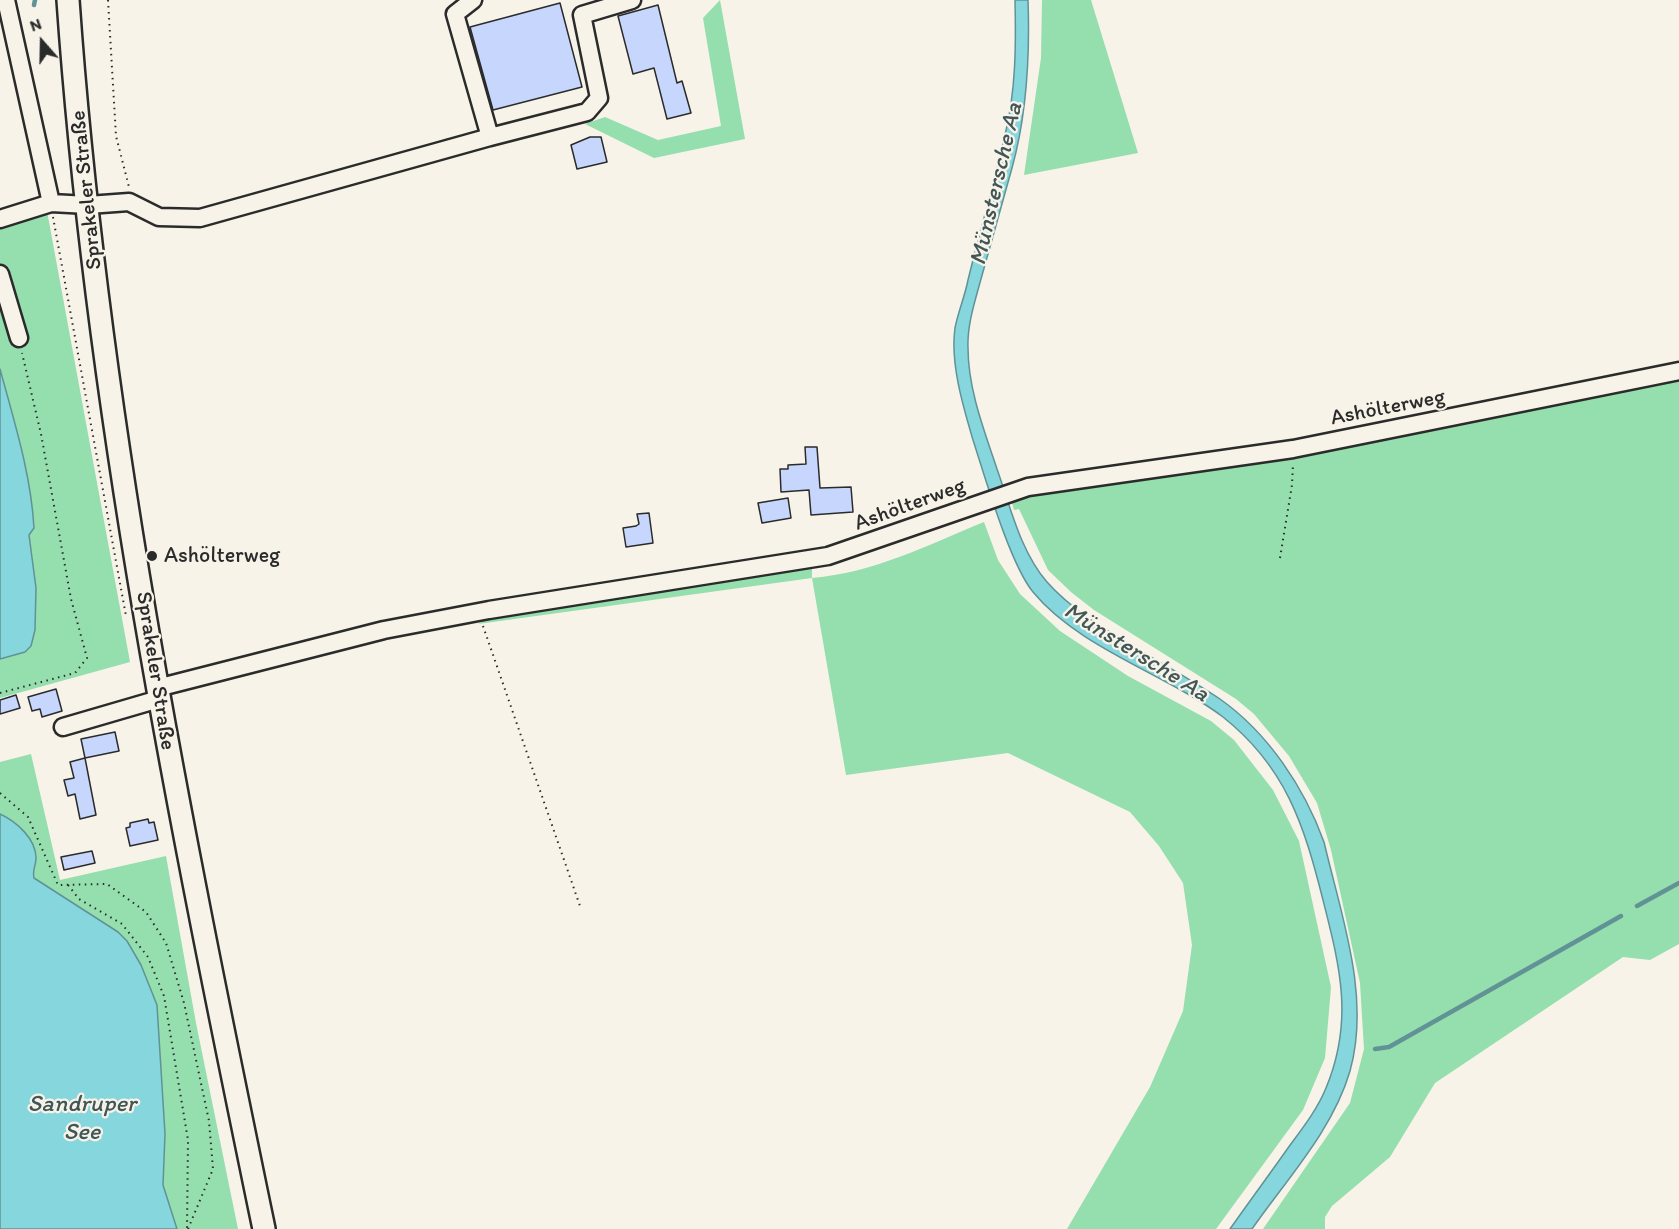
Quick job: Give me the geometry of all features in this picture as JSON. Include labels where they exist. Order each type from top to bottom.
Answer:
[{"type":"main road","name":"Sprakeler Straße","points":[[68,0],[104,348],[158,694],[194,892],[264,1229]]},
{"type":"street","points":[[6,0],[51,203]]},
{"type":"street","points":[[473,0],[454,14],[490,137]]},
{"type":"street","points":[[0,219],[51,203],[88,205],[129,202],[159,217],[200,218],[587,112],[599,98],[582,15],[632,0]]},
{"type":"street","points":[[0,274],[19,339]]},
{"type":"street","name":"Ashölterweg","points":[[63,727],[158,694],[384,630],[478,612],[828,556],[1019,490],[1293,449],[1450,419],[1679,370]]},
{"type":"path","points":[[108,0],[116,136],[129,185],[129,202]]},
{"type":"path","points":[[51,203],[127,622]]},
{"type":"path","points":[[0,693],[75,674],[87,658],[71,599],[41,434],[19,339]]},
{"type":"path","points":[[1280,558],[1293,485],[1293,449]]},
{"type":"path","points":[[478,612],[580,906]]},
{"type":"path","points":[[0,793],[28,817],[58,885],[107,884],[146,912],[166,943],[184,1003],[209,1121],[213,1168],[187,1229]]},
{"type":"path","points":[[68,885],[79,899],[122,924],[148,957],[164,996],[188,1140],[187,1229]]},
{"type":"green space","points":[[720,0],[745,139],[654,158],[585,124],[605,117],[658,140],[721,126],[703,18]]},
{"type":"green space","points":[[1042,0],[1091,0],[1138,153],[1024,175],[1041,58]]},
{"type":"green space","points":[[47,211],[130,662],[0,698],[0,659],[25,652],[35,630],[36,613],[28,535],[34,528],[20,443],[0,369],[0,229]]},
{"type":"green space","points":[[1679,378],[1679,944],[1650,960],[1623,957],[1435,1083],[1390,1157],[1332,1206],[1325,1217],[1325,1229],[1263,1229],[1350,1103],[1364,1049],[1360,983],[1331,850],[1317,803],[1289,756],[1254,714],[1236,699],[1094,610],[1048,570],[1019,509],[1014,510],[1011,499],[1023,494],[1299,456]]},
{"type":"green space","points":[[984,522],[998,560],[1020,594],[1060,631],[1128,676],[1211,721],[1234,740],[1273,790],[1299,841],[1331,987],[1325,1058],[1303,1110],[1216,1229],[1067,1229],[1150,1087],[1183,1011],[1192,945],[1183,883],[1159,846],[1130,812],[1008,753],[846,775],[812,578],[835,575],[878,564],[921,549]]},
{"type":"green space","points":[[812,564],[812,578],[478,624],[494,616]]},
{"type":"green space","points":[[31,754],[60,880],[166,856],[196,1023],[238,1229],[177,1229],[163,1185],[165,1134],[157,1005],[141,965],[127,941],[34,878],[4,816],[0,814],[0,762]]},
{"type":"water","name":"Münstersche Aa","points":[[1015,0],[1028,0],[1028,64],[1024,106],[1017,148],[974,304],[968,339],[974,394],[1011,512],[1030,556],[1056,592],[1099,625],[1220,699],[1254,728],[1283,763],[1306,801],[1324,842],[1351,956],[1357,1014],[1356,1043],[1350,1071],[1332,1114],[1320,1134],[1252,1229],[1230,1229],[1314,1112],[1335,1063],[1342,1017],[1335,948],[1300,822],[1290,799],[1263,756],[1223,717],[1176,687],[1098,645],[1052,612],[1024,579],[991,497],[962,399],[956,370],[954,341],[956,322],[1009,118],[1014,68]]},
{"type":"water","points":[[0,369],[29,488],[34,528],[29,535],[36,588],[35,630],[31,646],[25,652],[0,659]]},
{"type":"water","name":"Sandruper See","points":[[0,814],[19,826],[33,844],[36,858],[34,878],[118,932],[127,941],[141,965],[157,1005],[165,1134],[163,1185],[177,1229],[0,1229]]},
{"type":"building","points":[[560,3],[582,87],[493,110],[470,27]]},
{"type":"building","points":[[658,5],[677,83],[682,81],[691,113],[667,119],[654,68],[633,74],[618,16]]},
{"type":"building","points":[[590,137],[601,137],[607,162],[577,169],[571,145]]},
{"type":"building","points":[[805,447],[817,447],[820,488],[851,487],[853,512],[811,515],[809,490],[781,492],[780,469],[788,469],[788,465],[806,464]]},
{"type":"building","points":[[788,498],[791,518],[762,523],[758,503]]},
{"type":"building","points":[[649,513],[653,543],[626,547],[623,528],[639,524],[637,514]]},
{"type":"building","points":[[56,689],[62,711],[42,717],[40,709],[32,711],[28,697]]},
{"type":"building","points":[[16,695],[20,708],[0,714],[0,700]]},
{"type":"building","points":[[115,732],[119,751],[85,758],[81,739]]},
{"type":"building","points":[[85,758],[96,815],[80,819],[75,794],[68,796],[64,780],[74,778],[70,762]]},
{"type":"building","points":[[148,819],[149,823],[154,822],[158,840],[130,846],[126,828],[130,827],[130,823]]},
{"type":"building","points":[[92,851],[95,863],[64,870],[61,857]]},
{"type":"waterway","points":[[34,5],[35,0]]},
{"type":"waterway","points":[[1637,906],[1679,883]]},
{"type":"waterway","points":[[1375,1049],[1389,1047],[1621,916]]},
{"type":"place","name":"Ashölterweg","points":[[152,556]]}]
